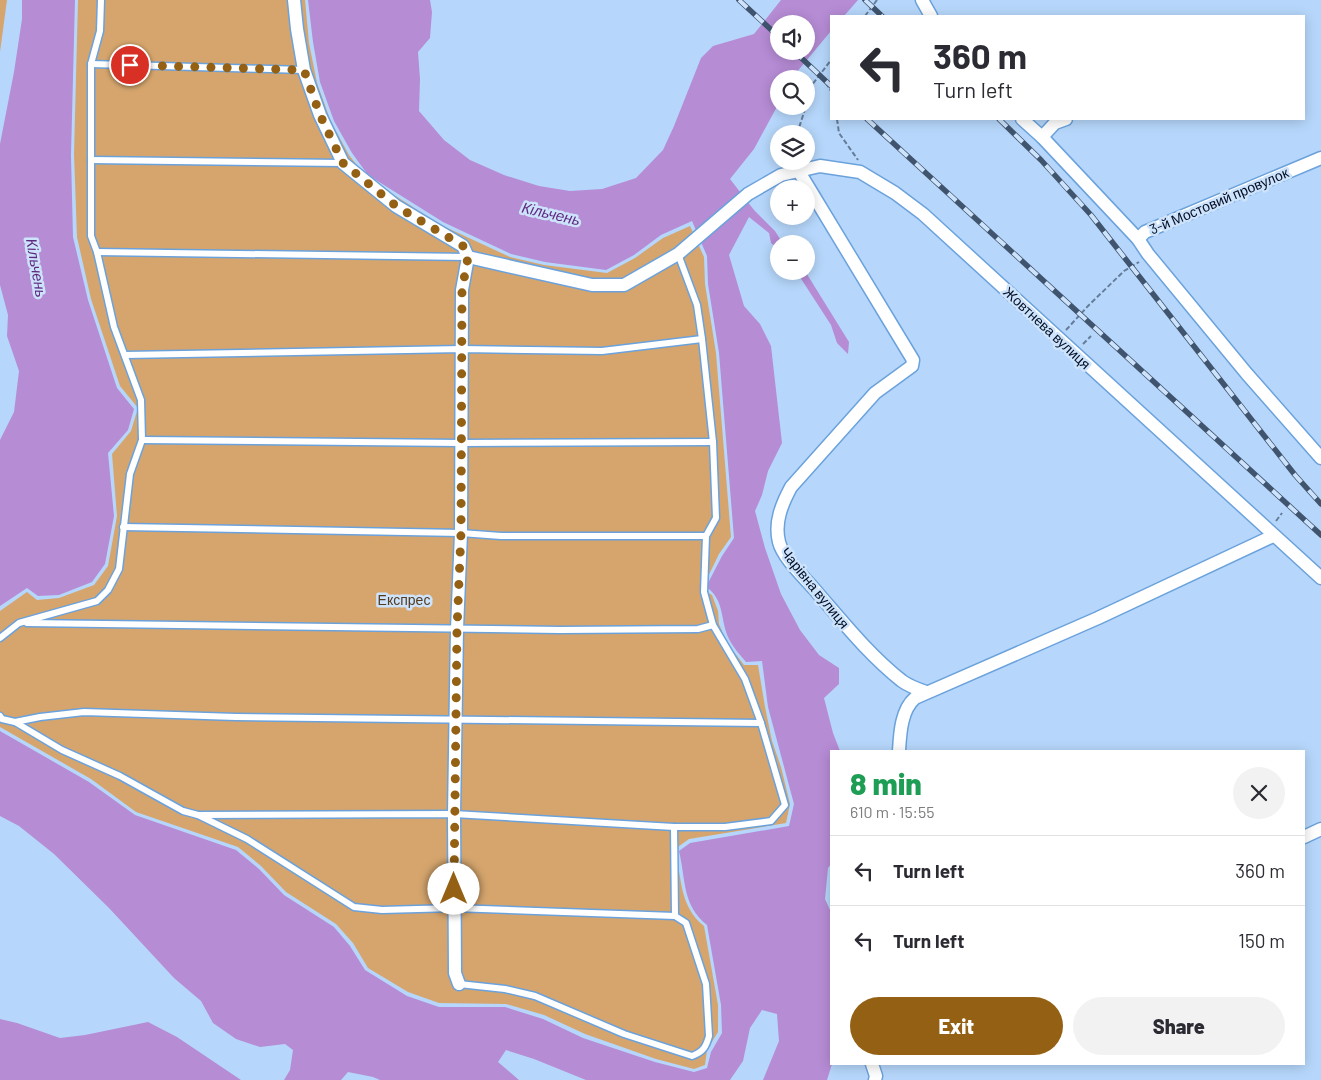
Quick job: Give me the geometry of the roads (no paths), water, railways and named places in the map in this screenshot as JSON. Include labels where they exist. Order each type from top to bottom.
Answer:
[{"type":"street","points":[[294,0],[304,70],[320,115],[343,163],[396,206],[463,246],[468,257],[462,290],[461,533],[457,629],[454,814],[455,973],[459,984]]},
{"type":"street","points":[[922,0],[930,15]]},
{"type":"street","name":"3-й Мостовий провулок","points":[[1023,120],[1042,137],[1138,239],[1145,232],[1321,158]]},
{"type":"street","points":[[1042,137],[1055,123],[1063,120]]},
{"type":"street","name":"Жовтнева вулиця","points":[[815,167],[860,172],[896,193],[923,214],[1059,339],[1273,530],[1321,578]]},
{"type":"street","name":"Жовтнева вулиця","points":[[468,257],[592,285],[624,286],[683,250],[748,194],[781,175],[798,170]]},
{"type":"street","name":"Чарівна вулиця","points":[[798,170],[913,360],[912,366],[875,393],[791,487],[782,503],[778,517],[779,543],[785,555],[864,646],[902,681],[926,692]]},
{"type":"street","points":[[1138,239],[1148,254],[1247,374],[1321,458]]},
{"type":"street","points":[[899,750],[905,711],[914,698],[1098,618],[1273,530]]},
{"type":"street","points":[[1305,837],[1321,829]]},
{"type":"street","points":[[872,1065],[876,1076],[875,1080]]},
{"type":"lane","points":[[0,638],[19,622],[97,601],[108,590],[119,569],[130,474],[142,440],[141,400],[114,327],[97,252],[91,236],[91,64],[100,30],[101,0]]},
{"type":"lane","points":[[91,64],[304,70]]},
{"type":"lane","points":[[90,160],[343,163]]},
{"type":"lane","points":[[198,815],[454,814],[725,827],[771,822],[785,805],[761,723],[745,679],[713,625],[704,592],[706,536],[716,518],[713,442],[697,305],[683,250]]},
{"type":"lane","points":[[97,252],[468,257]]},
{"type":"lane","points":[[125,355],[462,350],[602,352],[702,339]]},
{"type":"lane","points":[[142,440],[461,443],[713,442]]},
{"type":"lane","points":[[123,527],[461,533],[501,536],[706,536]]},
{"type":"lane","points":[[19,622],[457,629],[698,629],[713,625]]},
{"type":"lane","points":[[15,722],[84,712],[236,717],[761,723]]},
{"type":"lane","points":[[0,716],[2,719],[15,722],[62,750],[120,776],[183,811],[198,815],[247,839],[354,907],[382,910],[454,908],[675,916],[686,922],[706,984],[709,1036],[702,1053],[692,1056],[624,1034],[535,996],[505,989],[459,984]]},
{"type":"lane","points":[[674,826],[675,916]]},
{"type":"water","name":"Кільчень","points":[[22,0],[75,0],[71,155],[73,237],[88,300],[117,388],[134,409],[128,430],[108,453],[114,516],[105,564],[92,582],[59,595],[38,596],[27,588],[0,606],[0,440],[14,412],[19,371],[7,336],[8,315],[0,285],[0,144],[14,72],[22,19]]},
{"type":"water","name":"Кільчень","points":[[308,0],[430,0],[432,12],[430,38],[418,52],[420,79],[419,111],[444,140],[470,160],[504,175],[539,186],[570,191],[602,189],[636,178],[663,150],[701,58],[713,46],[754,34],[781,0],[858,0],[845,15],[830,15],[830,32],[815,50],[815,15],[770,15],[770,60],[807,60],[798,70],[770,70],[770,115],[772,115],[754,149],[730,179],[754,210],[778,235],[770,235],[770,238],[769,233],[749,217],[729,255],[744,306],[760,324],[771,346],[782,443],[768,471],[762,495],[755,511],[765,548],[781,594],[800,630],[819,655],[839,668],[839,684],[824,698],[840,750],[830,750],[830,865],[828,868],[825,899],[830,910],[830,1065],[832,1065],[827,1080],[763,1080],[779,1041],[777,1014],[762,1010],[750,1028],[743,1061],[730,1080],[586,1080],[506,1050],[498,1062],[519,1080],[380,1080],[348,1072],[341,1080],[284,1080],[290,1070],[293,1050],[285,1044],[260,1047],[236,1039],[213,1023],[201,1001],[174,978],[109,908],[54,854],[19,826],[0,816],[0,731],[89,782],[135,815],[236,850],[259,869],[284,895],[334,927],[350,946],[365,970],[407,996],[439,1007],[505,1007],[543,1019],[583,1038],[655,1062],[694,1072],[707,1068],[711,1052],[722,1033],[721,1005],[707,925],[693,909],[689,900],[679,851],[690,843],[789,826],[794,804],[768,707],[762,661],[746,662],[737,651],[726,632],[719,604],[712,592],[706,587],[734,538],[719,353],[708,284],[707,256],[692,221],[661,235],[634,255],[606,270],[545,262],[511,254],[443,222],[368,175],[352,153],[334,121],[320,82]]},
{"type":"water","points":[[802,280],[811,280],[849,342],[848,354],[837,343],[831,325]]},
{"type":"water","points":[[0,1019],[60,1038],[85,1035],[148,1022],[177,1037],[241,1080],[0,1080]]},
{"type":"railway","points":[[739,0],[770,29]]},
{"type":"railway","points":[[865,0],[881,15]]},
{"type":"railway","points":[[804,60],[830,85]]},
{"type":"railway","points":[[868,120],[1321,535]]},
{"type":"railway","points":[[1000,120],[1041,160],[1091,215],[1295,475],[1321,504]]},
{"type":"park label","name":"Експрес","points":[[404,600]]}]
